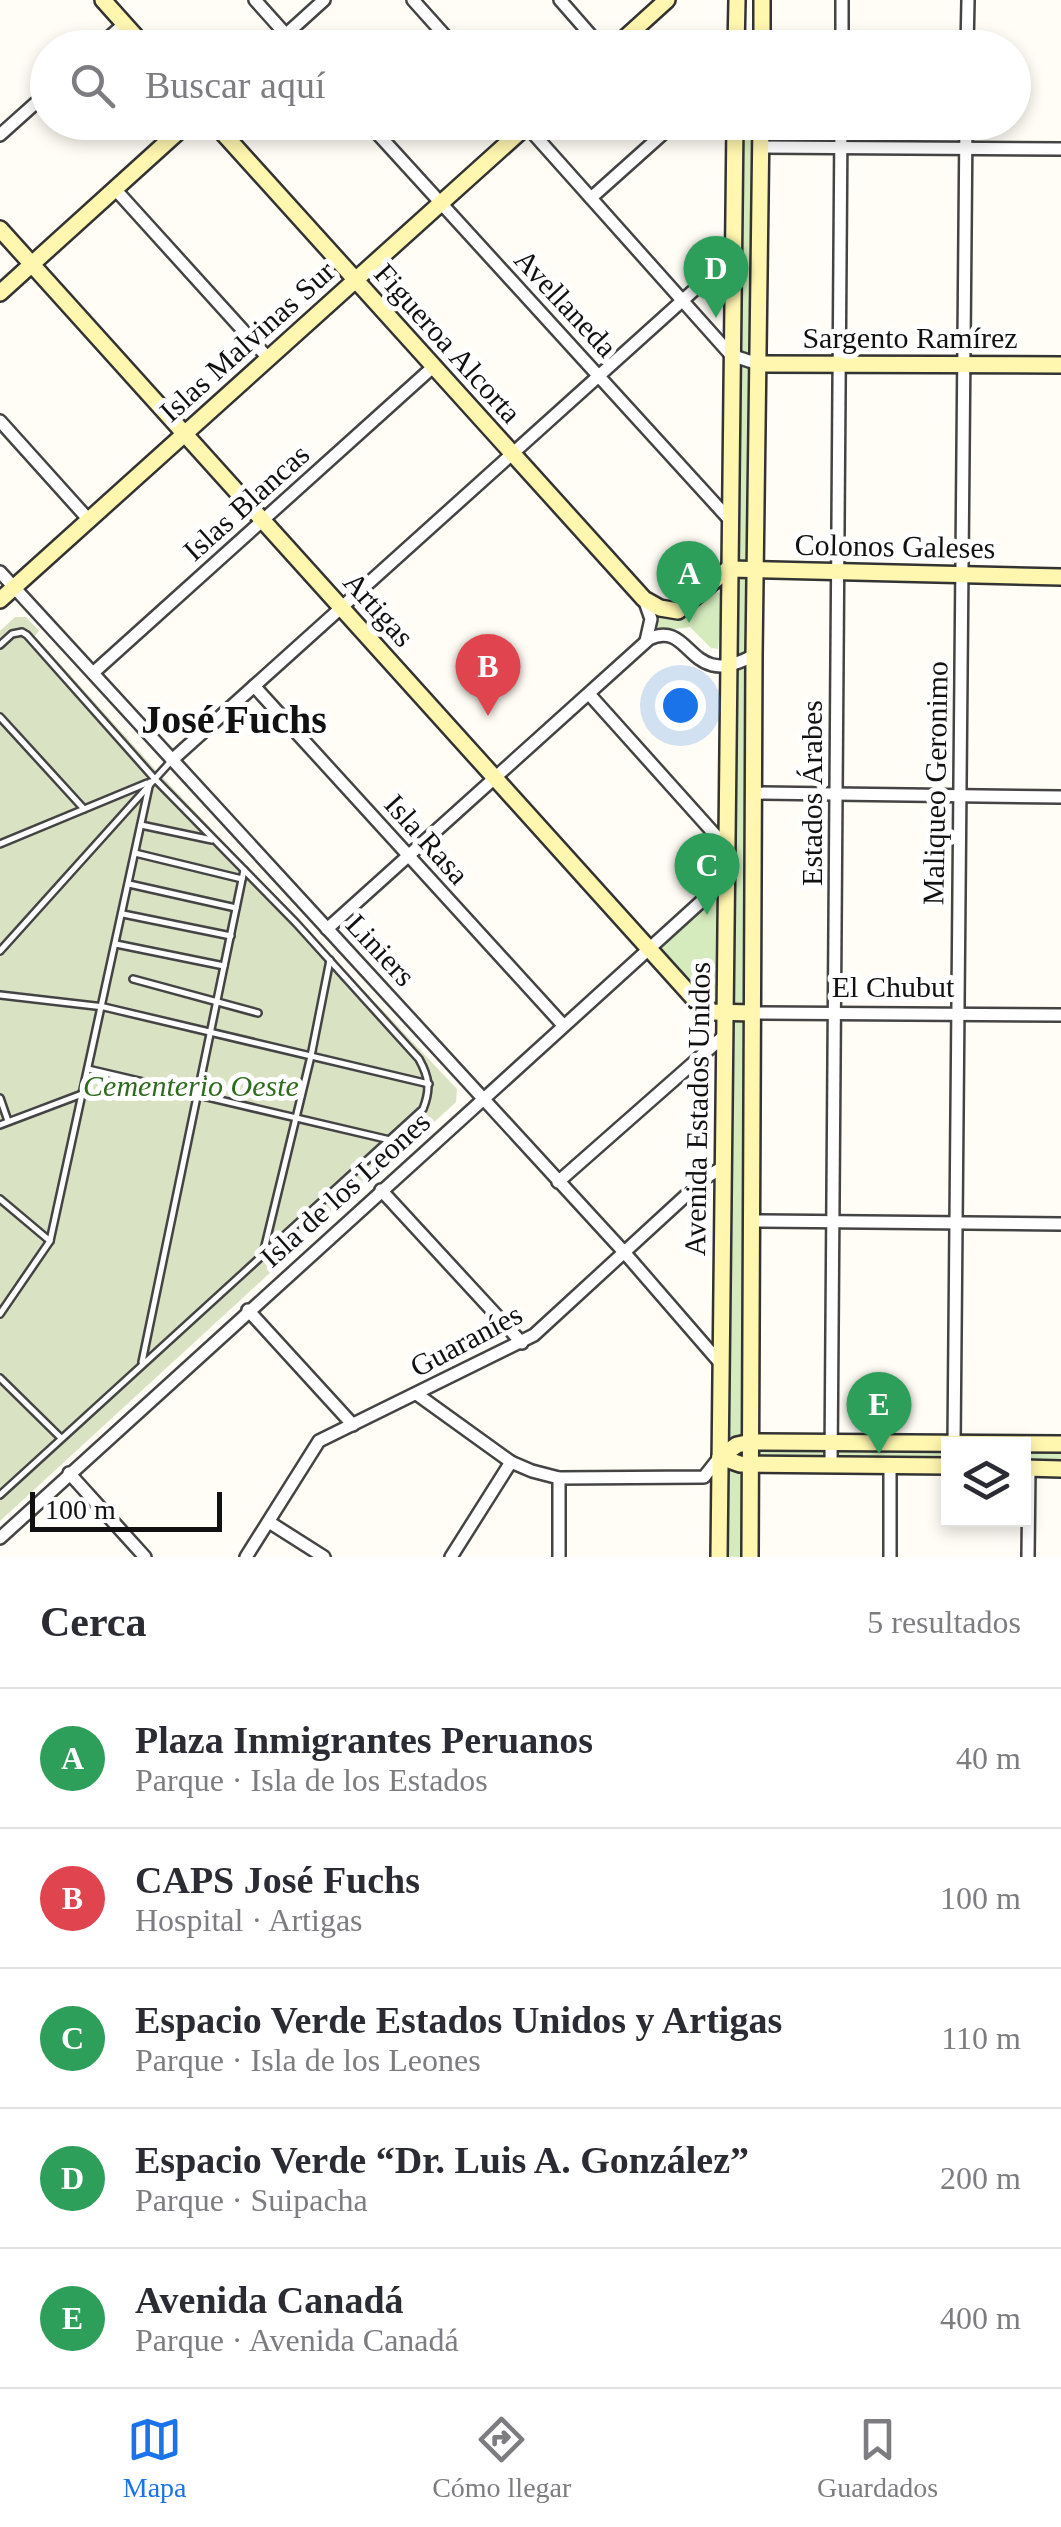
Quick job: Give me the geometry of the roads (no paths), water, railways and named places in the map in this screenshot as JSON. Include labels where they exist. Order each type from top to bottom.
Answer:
[{"type":"main road","points":[[103,0],[130,30]]},
{"type":"main road","points":[[634,30],[667,0]]},
{"type":"main road","points":[[736,30],[737,0]]},
{"type":"main road","points":[[762,0],[762,30]]},
{"type":"main road","points":[[0,293],[168,140]]},
{"type":"main road","name":"Figueroa Alcorta","points":[[229,140],[644,599]]},
{"type":"main road","name":"Islas Malvinas Sur","points":[[0,600],[510,140]]},
{"type":"main road","name":"Avenida Estados Unidos","points":[[720,1557],[735,140]]},
{"type":"main road","name":"Avenida Estados Unidos","points":[[750,1557],[760,140]]},
{"type":"main road","name":"Artigas","points":[[0,229],[697,1002],[712,1012],[725,1014]]},
{"type":"main road","name":"Sargento Ramírez","points":[[758,364],[1061,364]]},
{"type":"main road","points":[[644,599],[678,612],[728,570]]},
{"type":"main road","name":"Colonos Galeses","points":[[728,570],[1061,577]]},
{"type":"main road","name":"El Chubut","points":[[725,1014],[753,1013]]},
{"type":"main road","points":[[941,1444],[751,1442],[720,1457],[728,1462],[750,1464],[941,1466]]},
{"type":"main road","points":[[1031,1444],[1061,1444]]},
{"type":"main road","points":[[1031,1468],[1061,1469]]},
{"type":"street","points":[[255,0],[282,30]]},
{"type":"street","points":[[290,30],[324,0]]},
{"type":"street","points":[[413,0],[440,30]]},
{"type":"street","points":[[560,0],[586,30]]},
{"type":"street","points":[[842,0],[842,30]]},
{"type":"street","points":[[967,30],[968,0]]},
{"type":"street","points":[[118,30],[124,24]]},
{"type":"street","points":[[0,135],[30,108]]},
{"type":"street","name":"Avellaneda","points":[[383,140],[728,518]]},
{"type":"street","points":[[541,140],[731,354],[758,364]]},
{"type":"street","points":[[591,198],[656,140]]},
{"type":"street","name":"Estados Árabes","points":[[831,1464],[841,140]]},
{"type":"street","name":"Maliqueo Geronimo","points":[[954,1437],[966,140]]},
{"type":"street","points":[[760,148],[1061,149]]},
{"type":"street","points":[[115,189],[268,358]]},
{"type":"street","points":[[172,760],[732,255]]},
{"type":"street","name":"Islas Blancas","points":[[93,673],[433,367]]},
{"type":"street","points":[[0,421],[89,520]]},
{"type":"street","name":"Liniers","points":[[0,572],[624,1252],[722,1364]]},
{"type":"street","points":[[644,599],[651,620],[646,641]]},
{"type":"street","points":[[328,929],[646,641],[661,635],[678,639],[707,666],[729,667],[754,655]]},
{"type":"street","name":"Isla Rasa","points":[[254,686],[564,1025]]},
{"type":"street","points":[[588,694],[727,848]]},
{"type":"street","points":[[754,793],[1061,797]]},
{"type":"street","name":"Isla de los Leones","points":[[0,1538],[726,879]]},
{"type":"street","name":"El Chubut","points":[[753,1013],[1061,1015]]},
{"type":"street","points":[[558,1182],[725,1034]]},
{"type":"street","name":"Guaraníes","points":[[246,1557],[319,1441],[534,1335],[706,1178],[724,1167]]},
{"type":"street","points":[[380,1190],[522,1342]]},
{"type":"street","points":[[752,1220],[1061,1224]]},
{"type":"street","points":[[248,1310],[353,1425]]},
{"type":"street","points":[[418,1394],[512,1462],[559,1478],[704,1477],[720,1457]]},
{"type":"street","points":[[451,1557],[512,1462]]},
{"type":"street","points":[[890,1464],[890,1557]]},
{"type":"street","points":[[68,1473],[145,1557]]},
{"type":"street","points":[[559,1478],[559,1557]]},
{"type":"street","points":[[269,1522],[324,1557]]},
{"type":"street","points":[[1027,1527],[1028,1557]]},
{"type":"lane","points":[[0,644],[12,634],[26,635],[152,780],[244,870],[419,1059],[428,1076],[429,1094],[423,1109],[390,1140],[0,1494]]},
{"type":"lane","points":[[0,717],[84,809]]},
{"type":"lane","points":[[0,951],[172,760]]},
{"type":"lane","points":[[0,844],[152,780]]},
{"type":"lane","points":[[0,1314],[50,1241],[152,780]]},
{"type":"lane","points":[[141,825],[215,840]]},
{"type":"lane","points":[[135,853],[242,878]]},
{"type":"lane","points":[[142,1364],[244,870]]},
{"type":"lane","points":[[129,884],[236,908]]},
{"type":"lane","points":[[123,914],[230,936]]},
{"type":"lane","points":[[116,944],[224,966]]},
{"type":"lane","points":[[262,1255],[311,1056],[330,960]]},
{"type":"lane","points":[[133,979],[258,1013]]},
{"type":"lane","points":[[0,995],[104,1007],[428,1084]]},
{"type":"lane","points":[[88,1070],[390,1140]]},
{"type":"lane","points":[[0,1125],[82,1094]]},
{"type":"lane","points":[[0,1098],[8,1121]]},
{"type":"lane","points":[[0,1199],[50,1241]]},
{"type":"lane","points":[[0,1378],[62,1438]]},
{"type":"place","name":"Espacio Verde “Dr. Luis A. González”","points":[[716,318]]},
{"type":"place","name":"Plaza Inmigrantes Peruanos","points":[[689,623]]},
{"type":"place","name":"CAPS José Fuchs","points":[[488,716]]},
{"type":"place","name":"Espacio Verde Estados Unidos y Artigas","points":[[707,915]]},
{"type":"place","name":"Avenida Canadá","points":[[879,1454]]},
{"type":"district","name":"José Fuchs","points":[[234,719]]},
{"type":"park label","name":"Cementerio Oeste","points":[[191,1085]]}]
